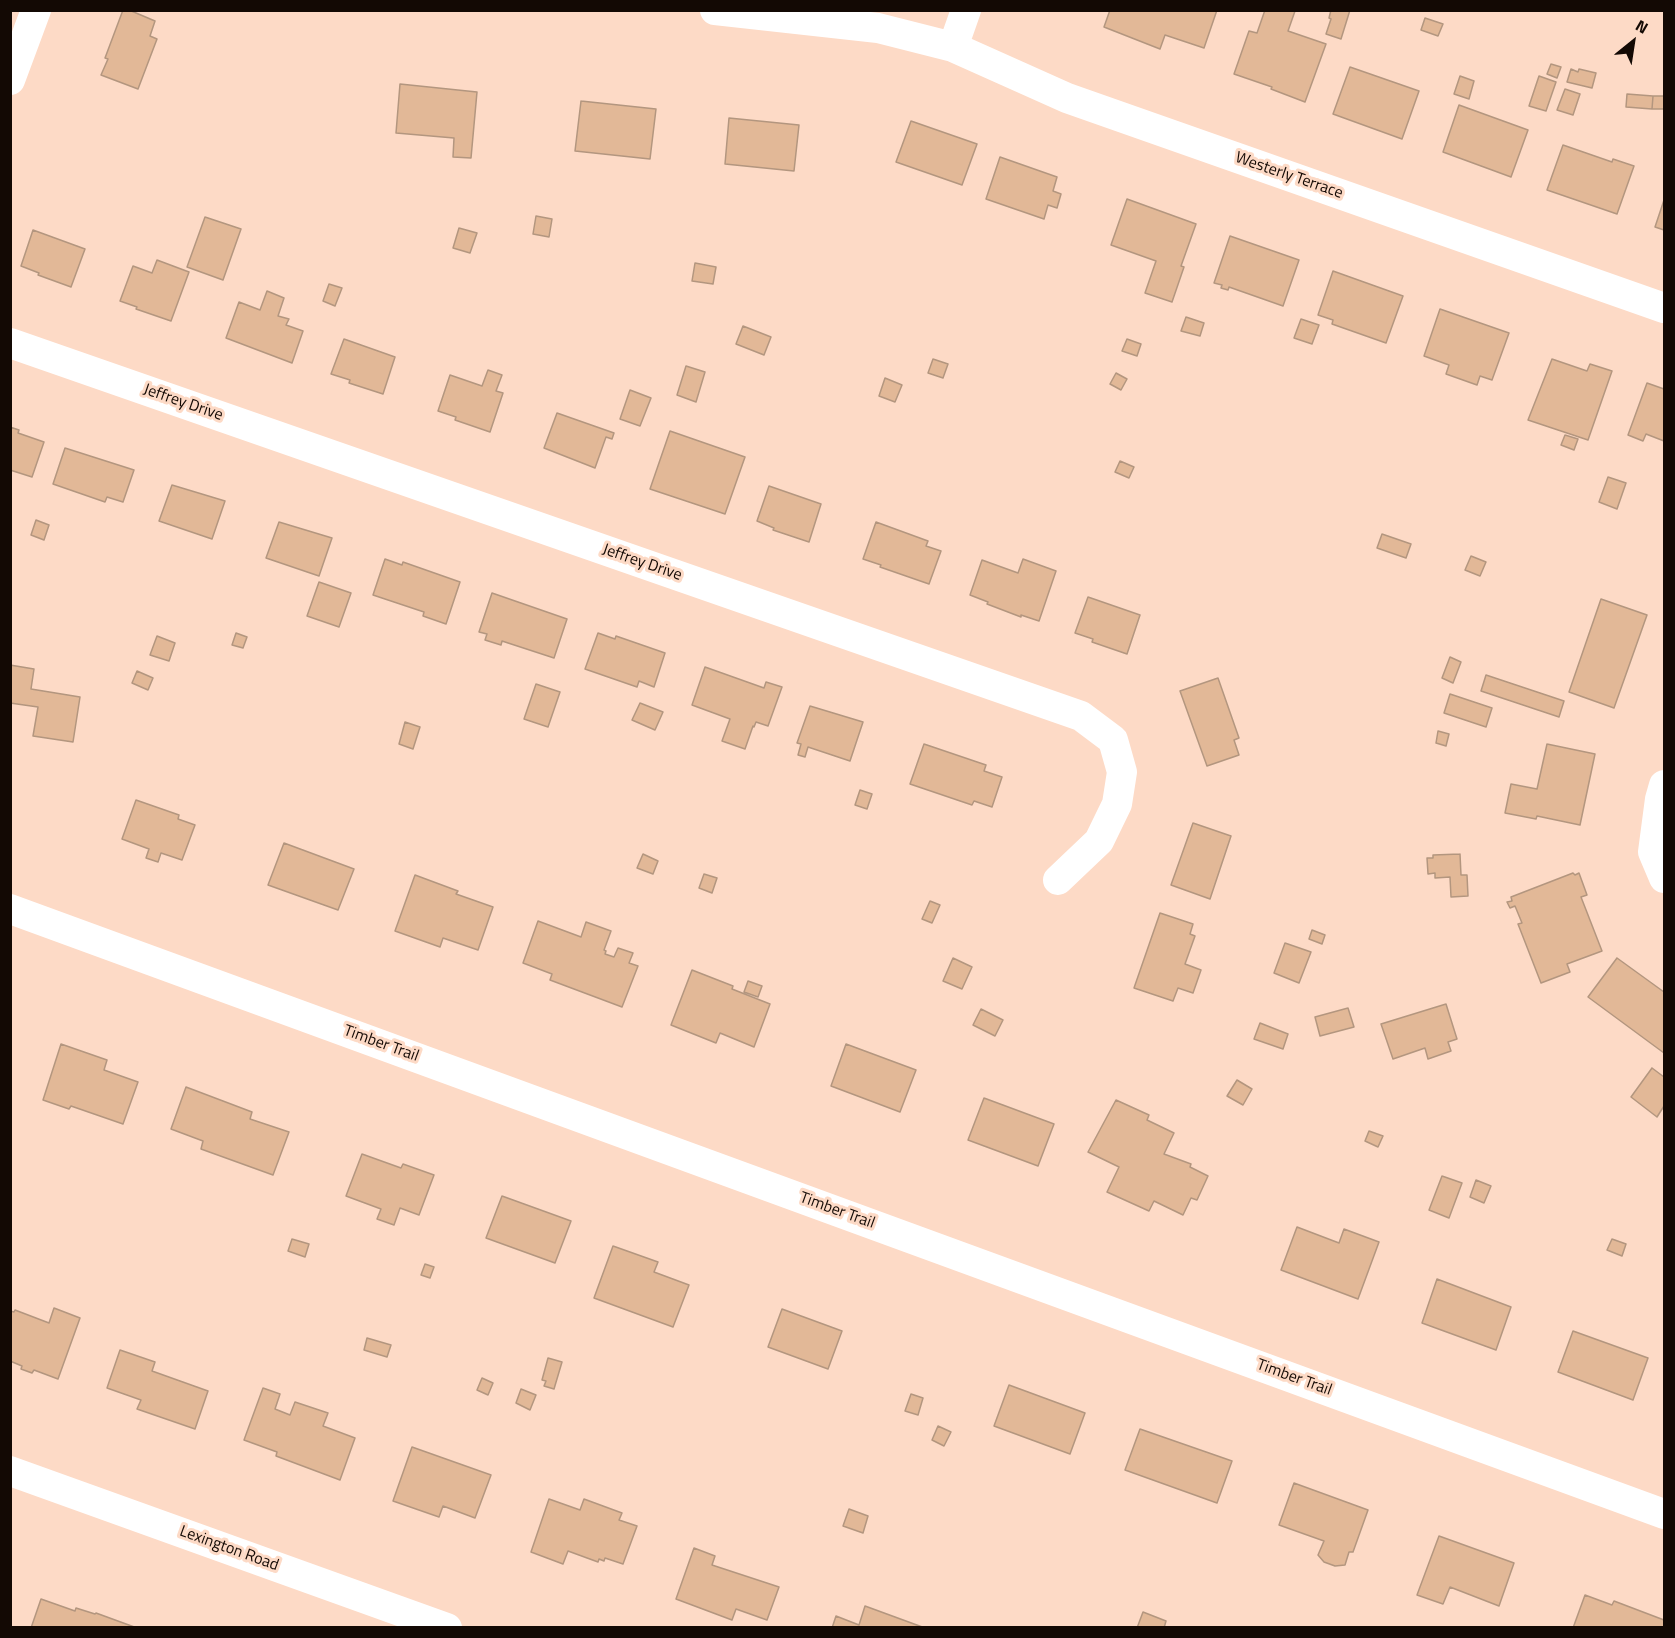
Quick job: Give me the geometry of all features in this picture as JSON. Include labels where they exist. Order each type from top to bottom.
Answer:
[{"type":"street","points":[[10,80],[36,10]]},
{"type":"street","name":"Westerly Terrace","points":[[716,10],[878,28],[953,47],[1067,98],[1665,308]]},
{"type":"street","points":[[953,47],[966,10]]},
{"type":"street","name":"Jeffrey Drive","points":[[10,343],[1081,716],[1113,740],[1122,772],[1117,804],[1099,841],[1058,880]]},
{"type":"street","points":[[1665,785],[1660,799],[1653,852],[1665,878]]},
{"type":"street","name":"Timber Trail","points":[[10,909],[1665,1514]]},
{"type":"street","name":"Lexington Road","points":[[10,1471],[447,1628]]},
{"type":"building","points":[[123,10],[129,10],[155,21],[150,36],[157,39],[138,89],[101,75]]},
{"type":"building","points":[[1110,10],[1217,10],[1204,48],[1165,35],[1160,49],[1104,27]]},
{"type":"building","points":[[1265,10],[1295,11],[1288,31],[1326,44],[1305,102],[1271,89],[1272,87],[1234,74],[1249,31],[1257,33]]},
{"type":"building","points":[[1331,10],[1350,10],[1341,39],[1326,34],[1331,19],[1329,18]]},
{"type":"building","points":[[1425,18],[1443,24],[1438,36],[1421,30]]},
{"type":"building","points":[[1551,64],[1561,67],[1557,78],[1547,74]]},
{"type":"building","points":[[1350,67],[1419,91],[1402,139],[1333,114]]},
{"type":"building","points":[[1571,69],[1578,72],[1579,69],[1596,73],[1592,88],[1567,82]]},
{"type":"building","points":[[1460,76],[1474,81],[1469,99],[1454,94]]},
{"type":"building","points":[[1539,76],[1556,82],[1546,111],[1529,106]]},
{"type":"building","points":[[400,84],[477,92],[471,158],[453,157],[454,138],[396,133]]},
{"type":"building","points":[[1565,89],[1580,94],[1573,115],[1557,110]]},
{"type":"building","points":[[1627,94],[1653,96],[1652,109],[1626,107]]},
{"type":"building","points":[[1653,96],[1664,96],[1664,109],[1652,109]]},
{"type":"building","points":[[581,101],[656,109],[650,159],[575,151]]},
{"type":"building","points":[[1459,105],[1528,130],[1511,177],[1443,152]]},
{"type":"building","points":[[729,118],[799,125],[794,171],[725,164]]},
{"type":"building","points":[[911,121],[977,144],[962,185],[896,162]]},
{"type":"building","points":[[1563,145],[1612,162],[1613,159],[1634,166],[1617,214],[1547,190]]},
{"type":"building","points":[[1000,157],[1057,177],[1053,191],[1061,194],[1057,208],[1048,205],[1044,219],[986,199]]},
{"type":"building","points":[[1127,199],[1196,224],[1181,266],[1184,267],[1172,302],[1145,293],[1156,261],[1111,245]]},
{"type":"building","points":[[1664,200],[1664,230],[1655,227]]},
{"type":"building","points":[[536,216],[552,219],[549,237],[533,234]]},
{"type":"building","points":[[205,217],[241,229],[223,280],[187,267]]},
{"type":"building","points":[[459,228],[477,233],[470,253],[453,248]]},
{"type":"building","points":[[33,230],[85,249],[71,287],[21,266]]},
{"type":"building","points":[[1230,236],[1299,260],[1283,306],[1229,287],[1228,290],[1221,288],[1222,285],[1214,283]]},
{"type":"building","points":[[157,260],[189,272],[171,321],[120,301],[133,266],[152,273]]},
{"type":"building","points":[[695,263],[716,267],[713,284],[692,281]]},
{"type":"building","points":[[1333,271],[1403,296],[1386,343],[1332,324],[1333,320],[1318,315]]},
{"type":"building","points":[[329,284],[342,288],[335,306],[323,301]]},
{"type":"building","points":[[267,291],[284,298],[278,316],[289,319],[286,325],[303,331],[292,363],[226,338],[239,302],[260,310]]},
{"type":"building","points":[[1440,309],[1509,333],[1492,380],[1480,376],[1477,385],[1446,374],[1449,365],[1424,356]]},
{"type":"building","points":[[1186,317],[1204,323],[1200,336],[1181,331]]},
{"type":"building","points":[[1301,319],[1319,325],[1312,344],[1294,338]]},
{"type":"building","points":[[743,326],[771,337],[764,355],[736,344]]},
{"type":"building","points":[[344,339],[395,357],[383,394],[349,383],[350,380],[331,374]]},
{"type":"building","points":[[1127,339],[1141,344],[1137,356],[1122,351]]},
{"type":"building","points":[[933,359],[948,364],[943,378],[928,373]]},
{"type":"building","points":[[1552,359],[1587,371],[1590,364],[1612,371],[1588,440],[1528,420]]},
{"type":"building","points":[[686,366],[705,372],[696,402],[677,395]]},
{"type":"building","points":[[488,370],[502,375],[496,391],[503,393],[490,432],[455,420],[456,417],[438,411],[450,375],[482,386]]},
{"type":"building","points":[[1116,373],[1127,379],[1121,390],[1110,384]]},
{"type":"building","points":[[885,378],[902,385],[895,402],[879,396]]},
{"type":"building","points":[[1647,383],[1664,389],[1664,441],[1646,434],[1643,441],[1628,435]]},
{"type":"building","points":[[630,390],[651,398],[640,426],[620,419]]},
{"type":"building","points":[[557,413],[614,433],[612,439],[606,437],[595,468],[544,448]]},
{"type":"building","points":[[10,427],[19,430],[18,433],[44,442],[32,477],[10,470]]},
{"type":"building","points":[[670,431],[745,457],[725,514],[650,489]]},
{"type":"building","points":[[1565,435],[1578,439],[1574,450],[1561,445]]},
{"type":"building","points":[[65,448],[134,470],[123,502],[107,497],[105,502],[53,484]]},
{"type":"building","points":[[1120,461],[1134,467],[1129,478],[1115,472]]},
{"type":"building","points":[[1608,477],[1626,483],[1617,509],[1599,502]]},
{"type":"building","points":[[172,485],[225,501],[212,539],[159,521]]},
{"type":"building","points":[[769,486],[821,504],[809,542],[773,530],[774,528],[757,521]]},
{"type":"building","points":[[36,520],[49,525],[44,540],[31,535]]},
{"type":"building","points":[[279,522],[332,538],[319,576],[266,558]]},
{"type":"building","points":[[876,522],[928,541],[926,546],[941,551],[929,584],[863,559]]},
{"type":"building","points":[[1382,534],[1411,544],[1406,558],[1377,548]]},
{"type":"building","points":[[1471,556],[1486,562],[1480,576],[1465,570]]},
{"type":"building","points":[[385,559],[402,565],[403,562],[460,582],[446,624],[423,616],[424,612],[373,595]]},
{"type":"building","points":[[1023,559],[1056,571],[1039,621],[1021,615],[1021,617],[970,595],[982,560],[1018,573]]},
{"type":"building","points":[[319,582],[351,593],[339,627],[307,616]]},
{"type":"building","points":[[492,593],[567,619],[554,658],[502,641],[501,645],[485,640],[487,634],[479,632]]},
{"type":"building","points":[[1088,597],[1140,615],[1127,654],[1092,642],[1093,639],[1075,633]]},
{"type":"building","points":[[1601,599],[1647,615],[1614,708],[1569,692]]},
{"type":"building","points":[[236,633],[247,637],[243,648],[232,645]]},
{"type":"building","points":[[598,633],[615,639],[616,636],[665,653],[654,687],[639,681],[637,687],[585,669]]},
{"type":"building","points":[[157,636],[175,643],[169,661],[150,655]]},
{"type":"building","points":[[1450,657],[1461,662],[1453,683],[1442,678]]},
{"type":"building","points":[[10,665],[34,669],[31,689],[80,697],[73,742],[33,736],[38,707],[10,703]]},
{"type":"building","points":[[705,667],[764,688],[766,682],[782,687],[768,726],[756,722],[745,749],[722,741],[730,719],[692,705]]},
{"type":"building","points":[[137,671],[153,678],[148,690],[132,683]]},
{"type":"building","points":[[1486,675],[1564,701],[1559,717],[1481,691]]},
{"type":"building","points":[[1218,678],[1239,738],[1234,740],[1239,755],[1207,766],[1180,691]]},
{"type":"building","points":[[536,684],[560,692],[548,727],[524,719]]},
{"type":"building","points":[[1450,694],[1492,708],[1486,727],[1444,713]]},
{"type":"building","points":[[640,703],[663,712],[655,730],[632,720]]},
{"type":"building","points":[[810,706],[863,722],[850,761],[808,747],[805,757],[798,755],[801,744],[797,743]]},
{"type":"building","points":[[405,722],[420,727],[413,749],[399,744]]},
{"type":"building","points":[[1438,731],[1449,734],[1446,746],[1436,743]]},
{"type":"building","points":[[924,744],[986,765],[984,771],[1002,777],[992,807],[974,801],[972,805],[910,784]]},
{"type":"building","points":[[1547,744],[1595,754],[1580,825],[1537,816],[1536,819],[1505,813],[1511,784],[1537,789]]},
{"type":"building","points":[[860,790],[872,794],[867,809],[855,805]]},
{"type":"building","points":[[136,800],[179,815],[178,819],[195,825],[182,860],[161,853],[158,862],[146,858],[149,849],[122,839]]},
{"type":"building","points":[[1193,823],[1231,836],[1210,899],[1171,885]]},
{"type":"building","points":[[284,843],[354,869],[338,910],[268,885]]},
{"type":"building","points":[[643,854],[658,861],[653,874],[637,868]]},
{"type":"building","points":[[1460,854],[1461,875],[1467,875],[1468,896],[1451,897],[1450,877],[1435,878],[1435,873],[1428,874],[1427,858],[1433,858],[1433,855]]},
{"type":"building","points":[[1573,873],[1575,875],[1579,873],[1587,895],[1581,897],[1602,951],[1567,964],[1570,972],[1541,983],[1518,924],[1522,923],[1515,906],[1510,908],[1507,902],[1512,901],[1511,897]]},
{"type":"building","points":[[704,874],[717,878],[712,893],[699,888]]},
{"type":"building","points":[[415,875],[458,891],[456,894],[493,907],[478,950],[443,938],[440,947],[395,931]]},
{"type":"building","points":[[930,901],[940,905],[932,923],[922,919]]},
{"type":"building","points":[[1160,913],[1193,924],[1190,934],[1195,936],[1185,964],[1201,970],[1193,993],[1178,988],[1173,1001],[1134,988]]},
{"type":"building","points":[[538,921],[581,937],[586,922],[611,931],[604,950],[605,954],[614,957],[618,948],[633,953],[629,963],[638,966],[622,1007],[550,980],[552,974],[523,963]]},
{"type":"building","points":[[1312,930],[1325,935],[1322,944],[1309,939]]},
{"type":"building","points":[[1285,943],[1311,952],[1299,983],[1274,973]]},
{"type":"building","points":[[953,958],[972,967],[962,989],[943,981]]},
{"type":"building","points":[[1617,958],[1664,992],[1664,1053],[1588,997]]},
{"type":"building","points":[[692,970],[770,1004],[754,1047],[720,1033],[716,1043],[671,1025]]},
{"type":"building","points":[[748,981],[762,986],[758,997],[744,992]]},
{"type":"building","points":[[1446,1004],[1457,1039],[1448,1042],[1451,1051],[1428,1059],[1425,1048],[1393,1059],[1381,1024]]},
{"type":"building","points":[[1348,1008],[1354,1027],[1320,1036],[1315,1017]]},
{"type":"building","points":[[981,1009],[1003,1020],[995,1036],[973,1025]]},
{"type":"building","points":[[1260,1023],[1288,1034],[1283,1049],[1254,1039]]},
{"type":"building","points":[[61,1044],[107,1060],[104,1070],[138,1082],[123,1124],[71,1106],[69,1109],[43,1100]]},
{"type":"building","points":[[846,1044],[916,1070],[900,1112],[831,1086]]},
{"type":"building","points":[[1652,1068],[1664,1077],[1664,1106],[1657,1117],[1631,1097]]},
{"type":"building","points":[[1237,1080],[1252,1089],[1243,1105],[1227,1096]]},
{"type":"building","points":[[186,1087],[252,1112],[250,1119],[289,1132],[273,1175],[201,1149],[203,1141],[171,1129]]},
{"type":"building","points":[[984,1098],[1054,1124],[1038,1166],[968,1140]]},
{"type":"building","points":[[1116,1100],[1149,1115],[1147,1120],[1174,1133],[1164,1154],[1191,1164],[1190,1167],[1208,1176],[1197,1200],[1191,1198],[1183,1215],[1154,1201],[1149,1211],[1107,1192],[1119,1167],[1088,1152]]},
{"type":"building","points":[[1369,1131],[1383,1136],[1378,1147],[1365,1141]]},
{"type":"building","points":[[362,1154],[401,1168],[403,1164],[434,1175],[419,1215],[400,1208],[394,1225],[377,1219],[381,1209],[346,1196]]},
{"type":"building","points":[[1442,1176],[1462,1183],[1449,1218],[1429,1210]]},
{"type":"building","points":[[1476,1180],[1491,1186],[1484,1203],[1470,1197]]},
{"type":"building","points":[[502,1196],[571,1221],[555,1263],[486,1238]]},
{"type":"building","points":[[1297,1227],[1339,1243],[1344,1229],[1379,1242],[1358,1299],[1281,1270]]},
{"type":"building","points":[[292,1239],[309,1244],[305,1257],[288,1251]]},
{"type":"building","points":[[1612,1239],[1626,1244],[1622,1256],[1607,1250]]},
{"type":"building","points":[[613,1246],[658,1262],[654,1272],[689,1285],[673,1327],[594,1298]]},
{"type":"building","points":[[425,1264],[434,1267],[430,1278],[421,1275]]},
{"type":"building","points":[[1437,1279],[1511,1307],[1496,1350],[1422,1323]]},
{"type":"building","points":[[54,1308],[80,1318],[58,1379],[34,1370],[32,1373],[21,1369],[22,1366],[10,1361],[10,1311],[15,1310],[49,1323]]},
{"type":"building","points":[[782,1309],[842,1331],[828,1369],[768,1347]]},
{"type":"building","points":[[1573,1331],[1648,1358],[1633,1400],[1558,1372]]},
{"type":"building","points":[[367,1338],[391,1345],[387,1357],[364,1350]]},
{"type":"building","points":[[120,1350],[155,1362],[152,1371],[208,1391],[195,1429],[137,1409],[141,1400],[107,1388]]},
{"type":"building","points":[[548,1358],[562,1362],[554,1389],[544,1386],[546,1381],[542,1380]]},
{"type":"building","points":[[482,1378],[493,1383],[488,1395],[477,1390]]},
{"type":"building","points":[[1009,1385],[1085,1413],[1070,1454],[994,1426]]},
{"type":"building","points":[[263,1388],[280,1394],[275,1409],[290,1415],[295,1402],[328,1413],[323,1426],[355,1438],[340,1480],[276,1456],[277,1452],[244,1440]]},
{"type":"building","points":[[521,1389],[536,1395],[530,1410],[516,1403]]},
{"type":"building","points":[[911,1394],[923,1398],[918,1415],[905,1411]]},
{"type":"building","points":[[938,1426],[951,1432],[944,1446],[932,1440]]},
{"type":"building","points":[[1140,1429],[1232,1461],[1217,1503],[1125,1470]]},
{"type":"building","points":[[412,1447],[491,1475],[475,1518],[443,1506],[439,1517],[393,1501]]},
{"type":"building","points":[[1294,1483],[1368,1510],[1353,1552],[1349,1552],[1345,1565],[1335,1566],[1324,1562],[1318,1555],[1324,1541],[1279,1525]]},
{"type":"building","points":[[549,1499],[580,1510],[584,1499],[622,1513],[619,1520],[637,1526],[623,1564],[605,1558],[604,1561],[599,1559],[598,1562],[568,1551],[563,1564],[531,1552]]},
{"type":"building","points":[[849,1509],[868,1516],[863,1533],[843,1526]]},
{"type":"building","points":[[1439,1536],[1514,1563],[1499,1606],[1450,1587],[1443,1604],[1417,1595]]},
{"type":"building","points":[[694,1548],[715,1556],[712,1565],[779,1587],[767,1620],[736,1609],[732,1620],[676,1599]]},
{"type":"building","points":[[1585,1595],[1612,1605],[1614,1601],[1664,1620],[1664,1628],[1573,1628]]},
{"type":"building","points":[[41,1599],[75,1611],[76,1608],[96,1613],[137,1628],[31,1628]]},
{"type":"building","points":[[865,1606],[925,1628],[832,1628],[836,1616],[859,1625]]},
{"type":"building","points":[[1143,1612],[1166,1621],[1164,1628],[1137,1628]]}]
